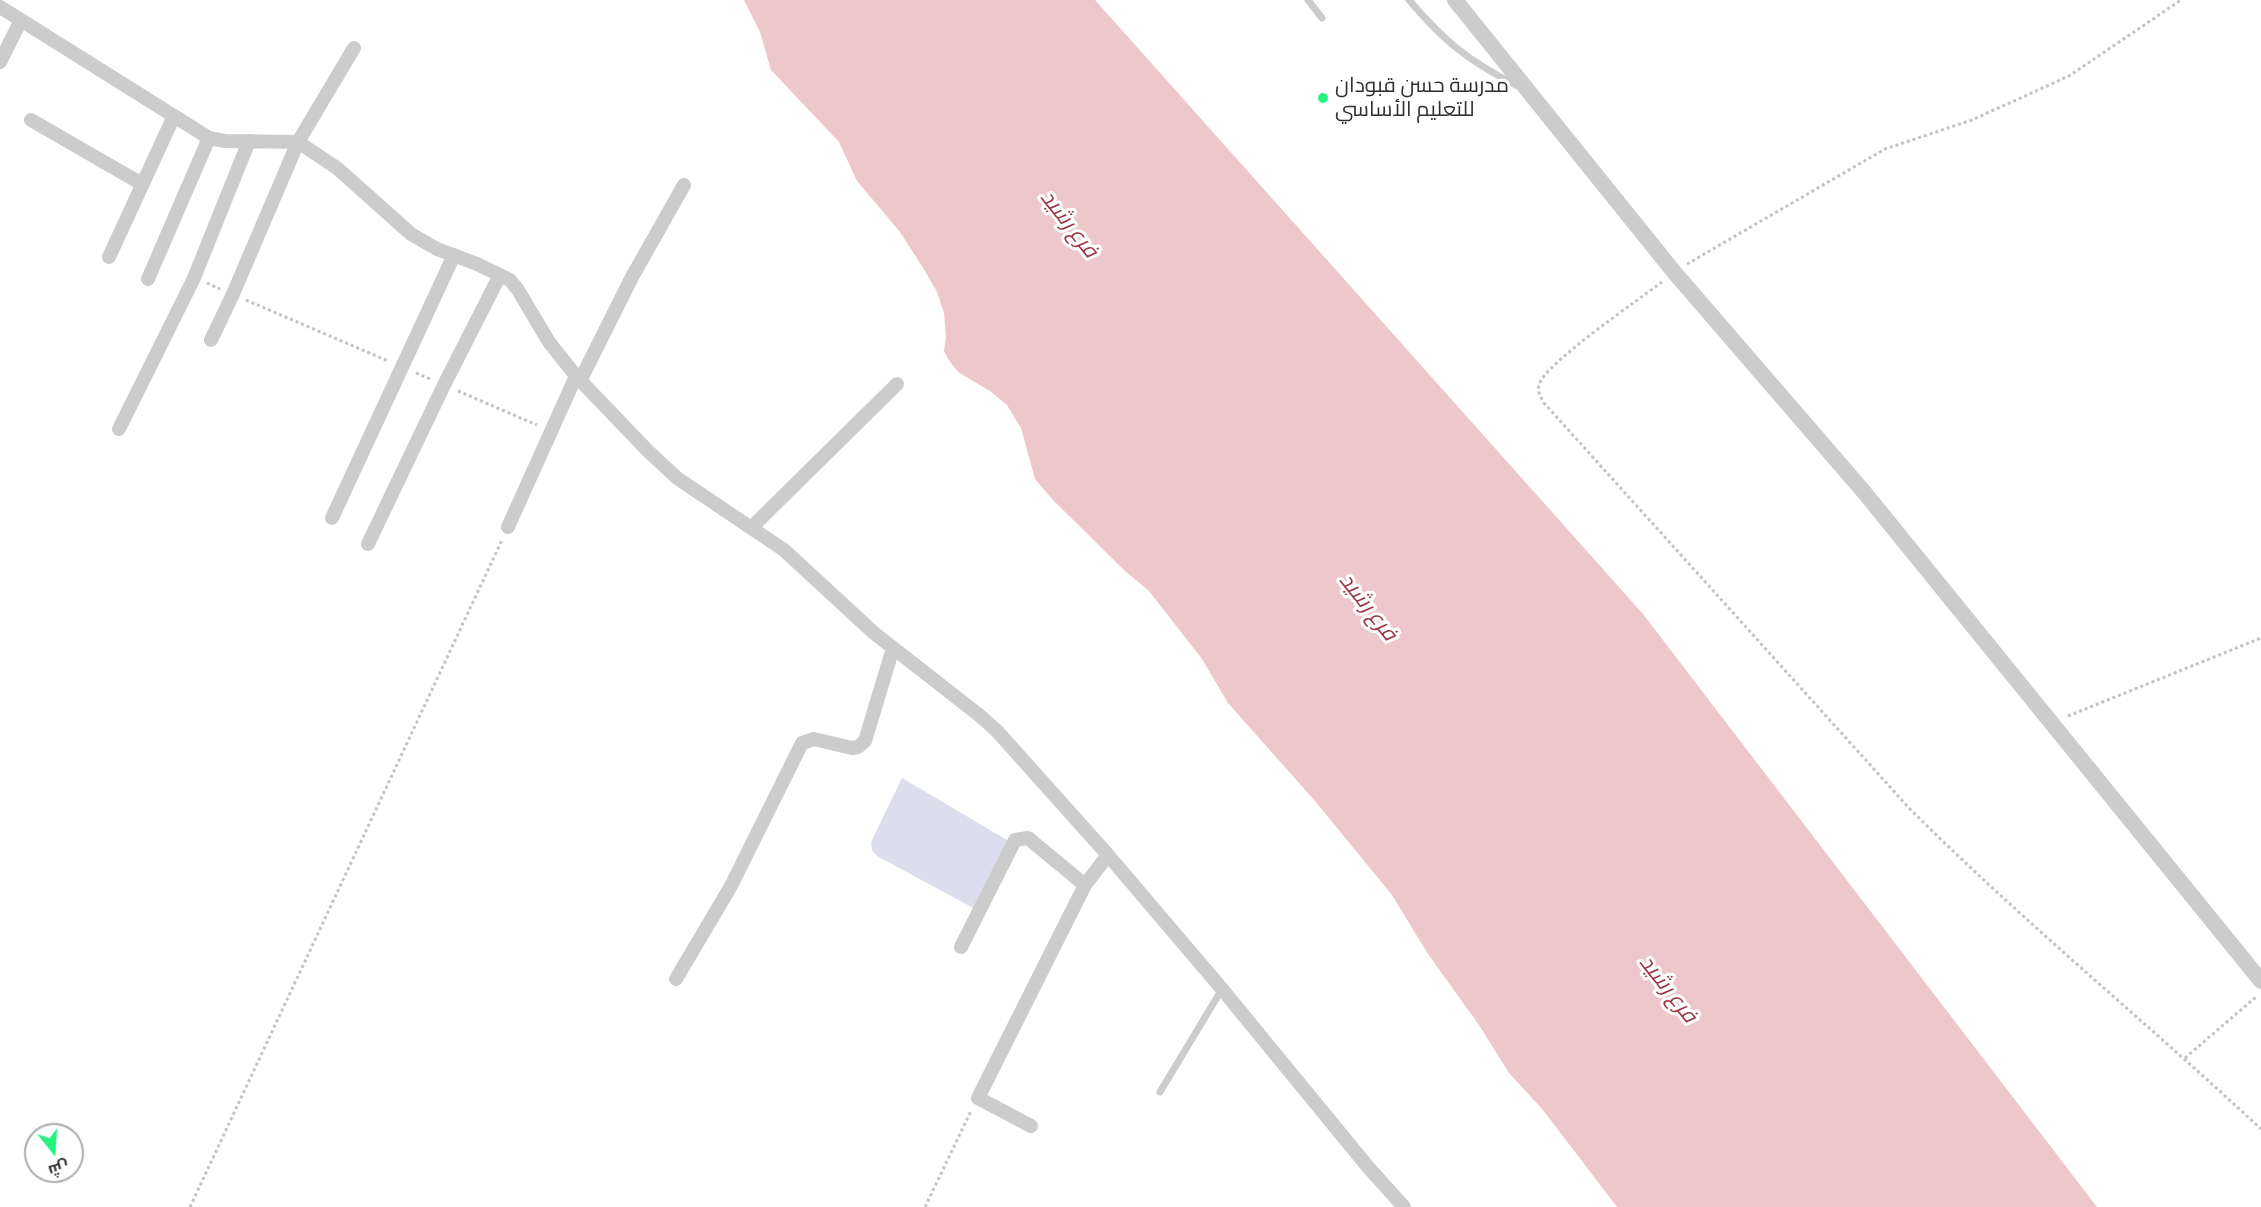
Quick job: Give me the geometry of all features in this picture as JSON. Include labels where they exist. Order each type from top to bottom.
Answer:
[{"type":"street","points":[[1455,0],[1674,272],[1864,492],[2261,981]]},
{"type":"street","points":[[0,7],[209,138],[298,142],[337,168],[411,234],[430,246],[510,280],[549,342],[578,379],[676,478],[784,550],[893,648],[997,731],[1108,855],[1404,1207]]},
{"type":"street","points":[[0,62],[20,21]]},
{"type":"street","points":[[211,340],[298,142],[354,48]]},
{"type":"street","points":[[108,256],[174,116]]},
{"type":"street","points":[[31,120],[142,184]]},
{"type":"street","points":[[148,279],[209,138]]},
{"type":"street","points":[[119,429],[194,278],[249,141]]},
{"type":"street","points":[[508,527],[578,379],[684,185]]},
{"type":"street","points":[[332,518],[454,255]]},
{"type":"street","points":[[368,544],[444,385],[500,275]]},
{"type":"street","points":[[752,528],[897,384]]},
{"type":"street","points":[[676,979],[731,886],[802,743],[814,739],[852,748],[858,747],[865,741],[893,648]]},
{"type":"street","points":[[961,947],[1015,840],[1028,838],[1085,885]]},
{"type":"street","points":[[1031,1126],[978,1098],[1085,885],[1108,855]]},
{"type":"lane","points":[[1308,0],[1322,18]]},
{"type":"lane","points":[[1409,0],[1457,50],[1487,71],[1527,90]]},
{"type":"lane","points":[[1160,1092],[1222,990]]},
{"type":"path","points":[[2181,0],[2069,76],[1972,120],[1885,149],[1674,272],[1559,361],[1542,378],[1539,393],[1544,403],[1909,808],[1967,866],[2185,1058],[2261,1129]]},
{"type":"path","points":[[194,278],[552,431]]},
{"type":"path","points":[[190,1207],[508,527]]},
{"type":"path","points":[[2050,723],[2261,638]]},
{"type":"path","points":[[2185,1058],[2261,993]]},
{"type":"path","points":[[925,1207],[978,1098]]},
{"type":"shaded area","points":[[902,778],[1012,843],[977,910],[877,856],[872,850],[871,842]]},
{"type":"water","name":"فرع رشيد","points":[[744,0],[1095,0],[1643,614],[2097,1207],[1617,1207],[1543,1110],[1509,1073],[1479,1025],[1428,954],[1392,895],[1315,801],[1228,703],[1202,659],[1149,591],[1125,571],[1053,500],[1035,479],[1021,428],[1007,405],[990,391],[958,372],[948,359],[944,351],[946,337],[944,313],[937,292],[900,232],[857,181],[839,142],[771,70],[760,32]]},
{"type":"place","name":"مدرسة حسن قبودان للتعليم الأساسي","points":[[1323,98]]}]
